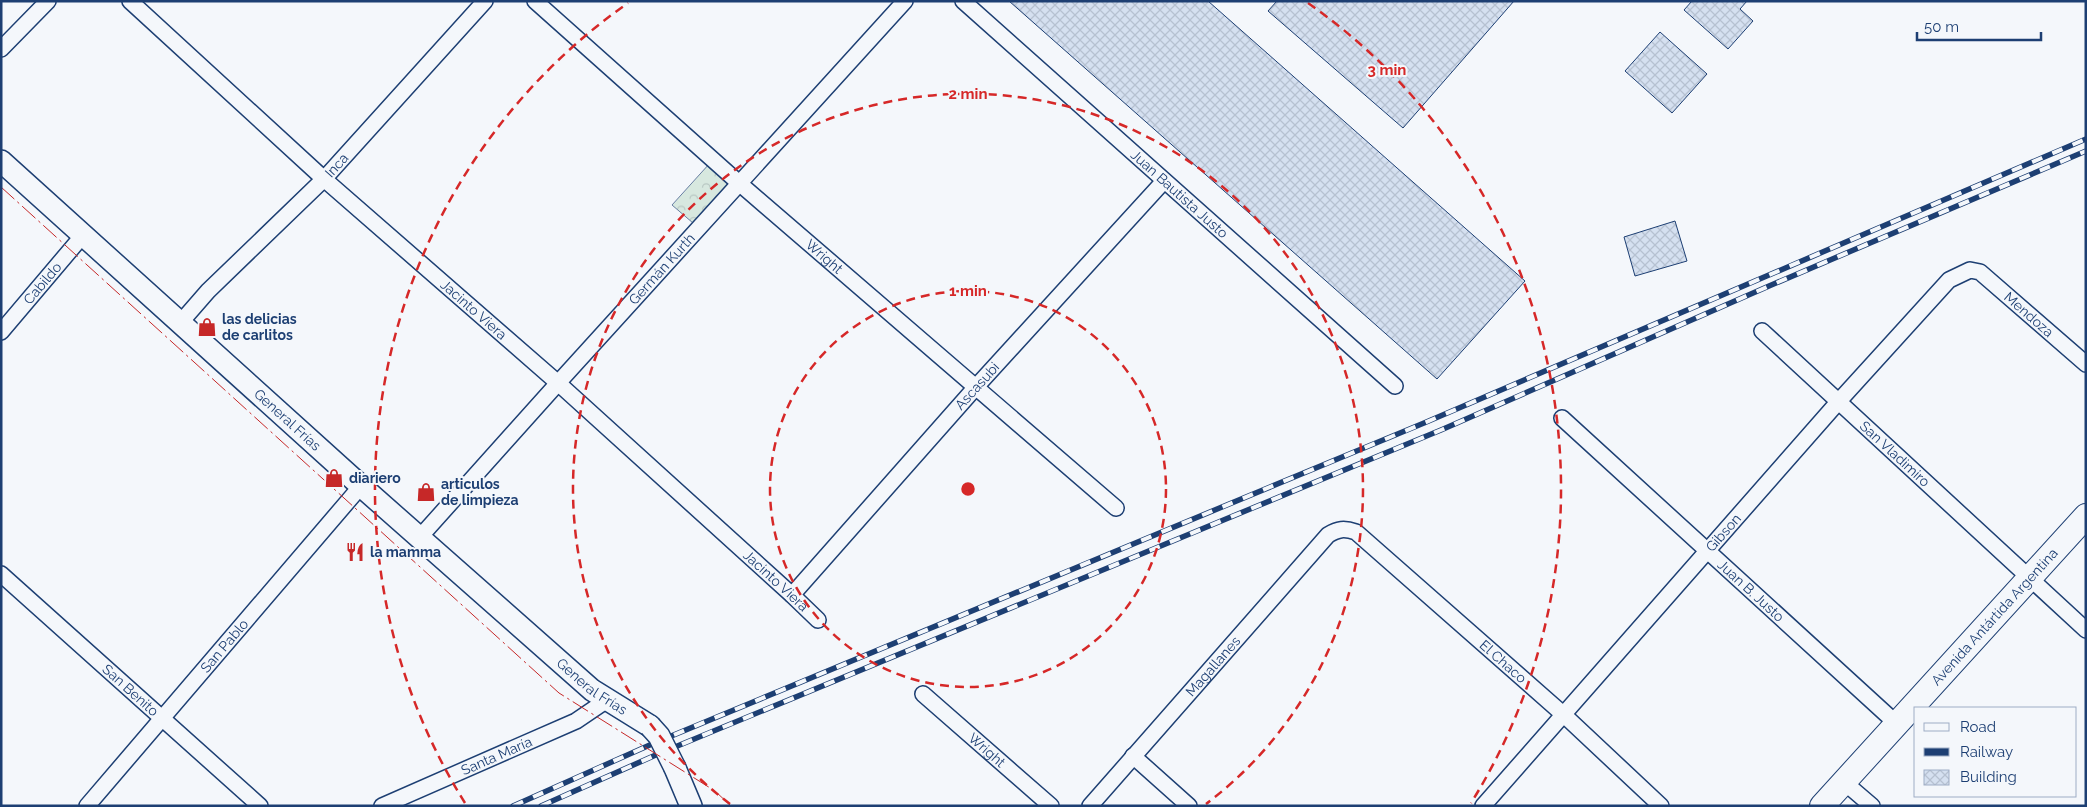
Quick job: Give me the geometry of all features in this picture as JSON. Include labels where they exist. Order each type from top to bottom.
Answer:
[{"type":"main road","name":"General Frías","points":[[1,161],[361,486],[592,690],[650,726],[659,736],[691,806]]},
{"type":"main road","name":"Avenida Antártida Argentina","points":[[1822,806],[2086,516]]},
{"type":"street","points":[[1,49],[48,1]]},
{"type":"street","name":"Jacinto Viera","points":[[130,1],[324,179],[558,382],[818,620]]},
{"type":"street","name":"Inca","points":[[181,322],[208,291],[324,179],[485,1]]},
{"type":"street","name":"Wright","points":[[535,1],[739,183],[1116,508]]},
{"type":"street","name":"Germán Kurth","points":[[420,537],[558,382],[905,1]]},
{"type":"street","name":"Juan Bautista Justo","points":[[963,1],[1395,386]]},
{"type":"street","name":"Ascasubi","points":[[792,595],[975,388],[1164,181]]},
{"type":"street","name":"Cabildo","points":[[1,332],[84,234]]},
{"type":"street","name":"Mendoza","points":[[1970,270],[1980,272],[2086,364]]},
{"type":"street","name":"Gibson","points":[[1483,806],[1839,401],[1949,280],[1970,270]]},
{"type":"street","name":"San Vladimiro","points":[[1762,331],[2086,630]]},
{"type":"street","name":"Juan B. Justo","points":[[1562,418],[1898,724]]},
{"type":"street","name":"San Pablo","points":[[87,806],[361,486]]},
{"type":"street","name":"El Chaco","points":[[1339,529],[1347,528],[1356,532],[1564,715],[1661,806]]},
{"type":"street","name":"Magallanes","points":[[1090,806],[1328,535],[1339,529]]},
{"type":"street","name":"San Benito","points":[[1,574],[260,806]]},
{"type":"street","name":"Wright","points":[[923,694],[1051,806]]},
{"type":"street","name":"Santa María","points":[[382,806],[576,721],[607,700]]},
{"type":"street","points":[[1133,756],[1189,806]]},
{"type":"street","points":[[1844,782],[1872,806]]},
{"type":"green space","points":[[710,163],[731,182],[693,223],[672,205]]},
{"type":"building","points":[[1009,1],[1208,1],[1525,281],[1437,379]]},
{"type":"building","points":[[1277,1],[1514,1],[1403,128],[1268,11]]},
{"type":"building","points":[[1692,1],[1747,1],[1740,9],[1753,21],[1728,49],[1684,10]]},
{"type":"building","points":[[1660,32],[1707,74],[1672,113],[1625,71]]},
{"type":"building","points":[[1675,221],[1687,261],[1635,276],[1624,237]]},
{"type":"railway","points":[[513,806],[652,744],[1424,423],[2086,139]]},
{"type":"railway","points":[[541,806],[658,754],[1441,430],[1769,286],[2086,151]]},
{"type":"power","points":[[1,187],[559,693],[715,791],[731,806]]},
{"type":"place","name":"las delicias de carlitos","points":[[207,327]]},
{"type":"place","name":"diariero","points":[[334,478]]},
{"type":"place","name":"articulos de limpieza","points":[[426,492]]},
{"type":"place","name":"la mamma","points":[[355,552]]}]
